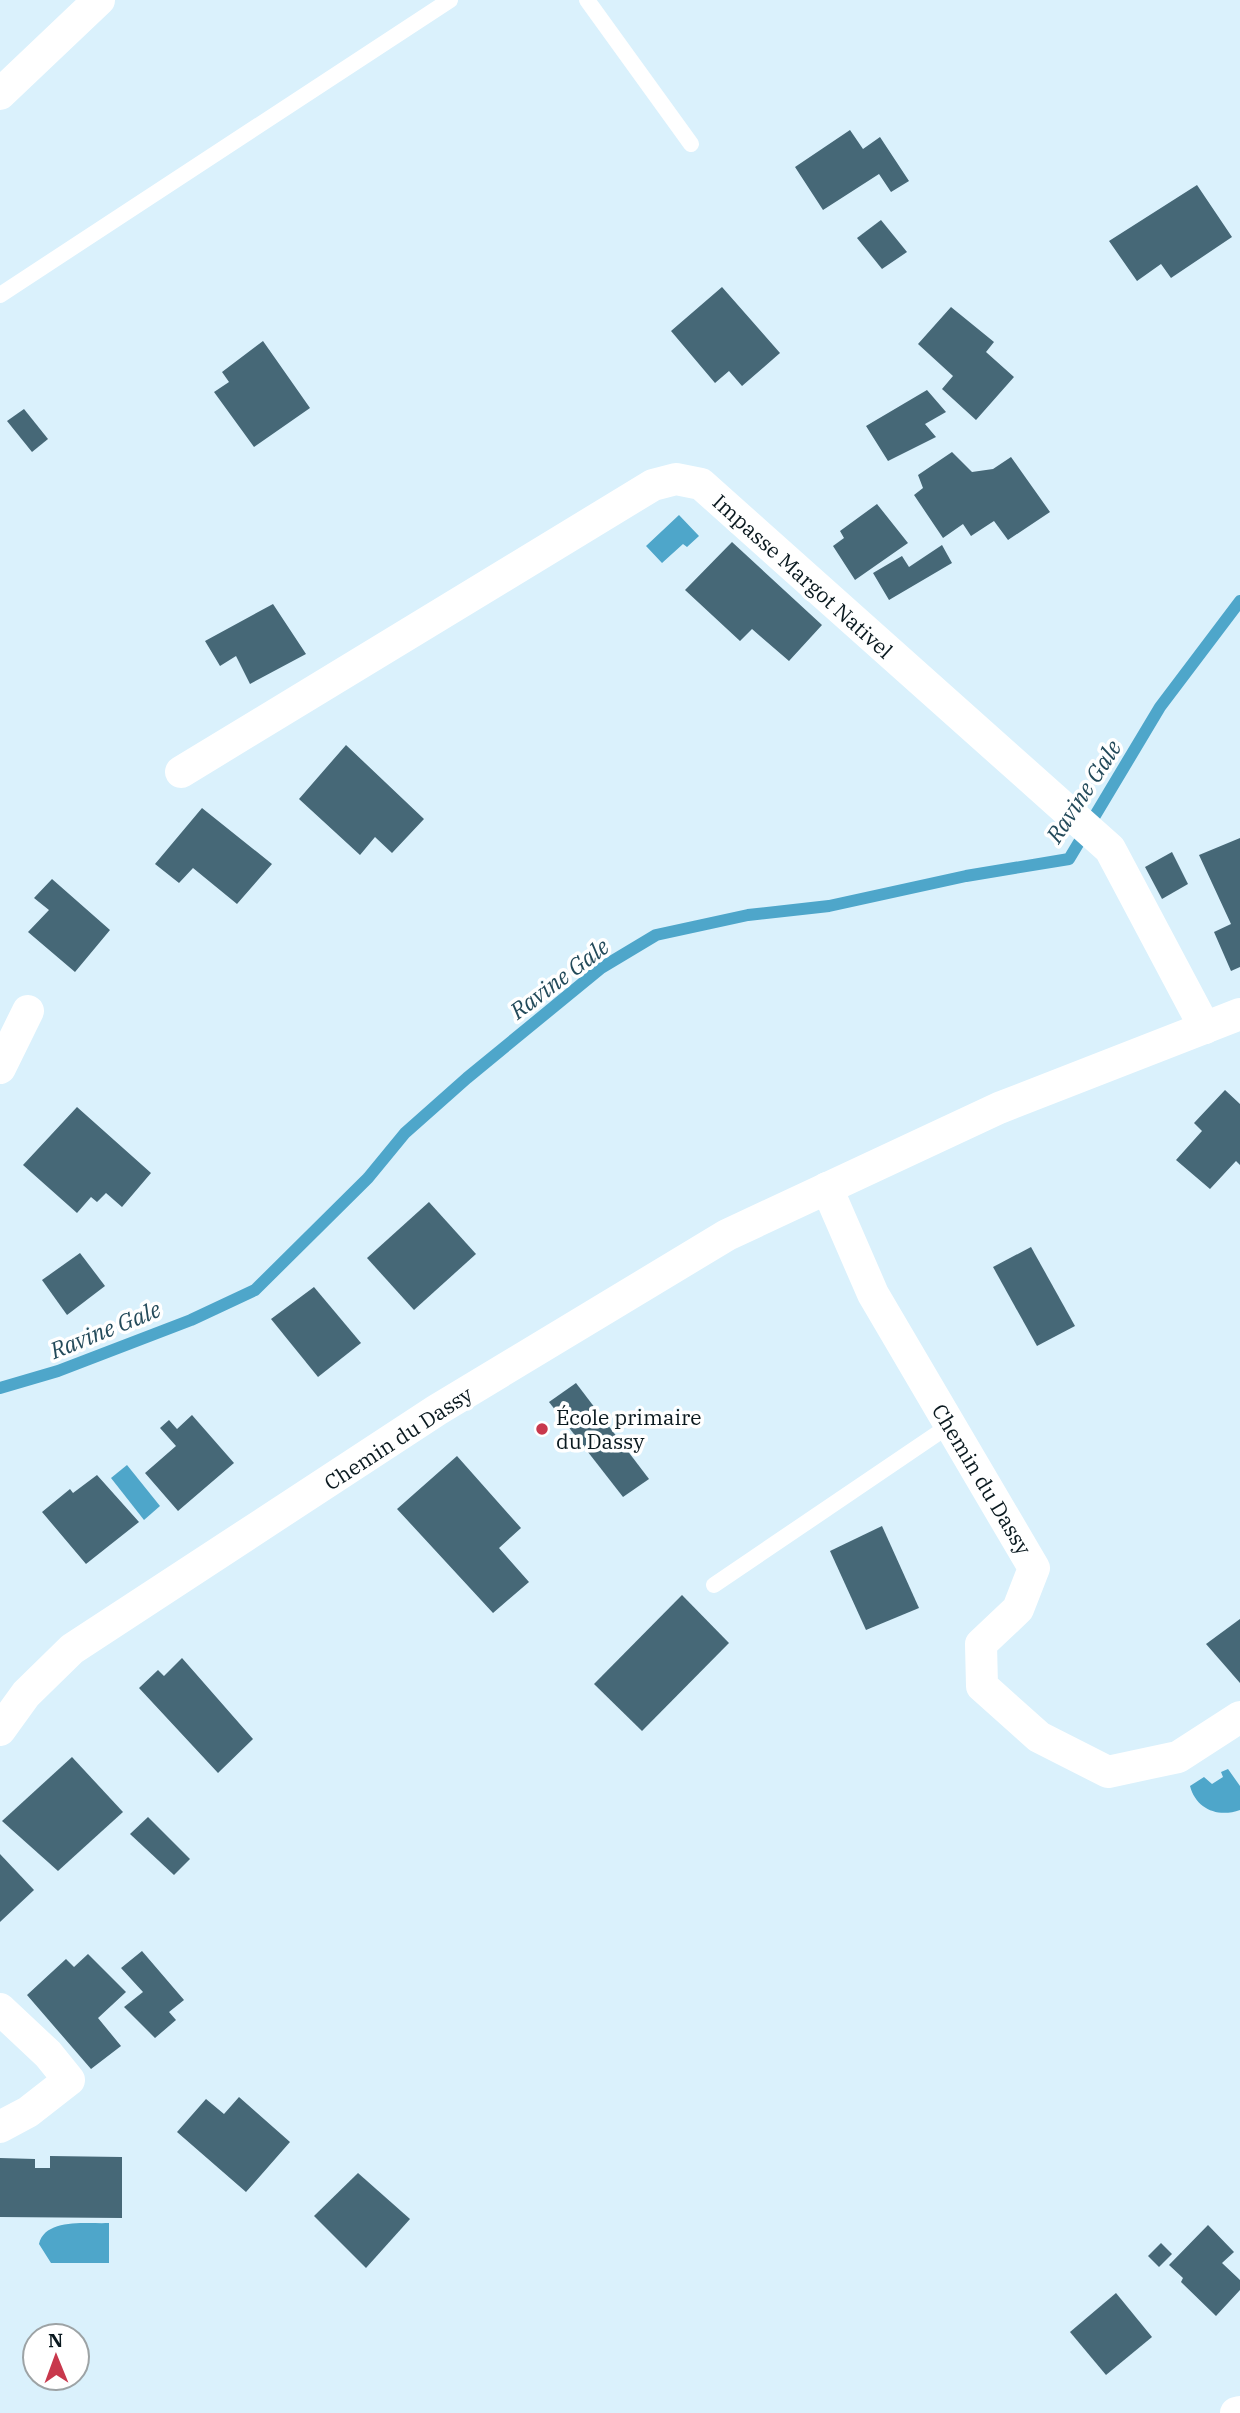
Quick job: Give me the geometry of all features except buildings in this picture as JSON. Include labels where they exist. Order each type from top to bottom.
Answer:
[{"type":"street","points":[[0,94],[99,0]]},
{"type":"street","name":"Impasse Margot Nativel","points":[[181,772],[653,485],[676,479],[701,484],[1110,849],[1205,1028]]},
{"type":"street","points":[[0,1068],[28,1012]]},
{"type":"street","name":"Chemin du Dassy","points":[[0,1730],[26,1694],[72,1649],[437,1410],[727,1235],[999,1108],[1240,1014]]},
{"type":"street","name":"Chemin du Dassy","points":[[827,1188],[873,1294],[1034,1568],[1018,1609],[981,1644],[982,1686],[1039,1737],[1108,1772],[1178,1757],[1240,1717]]},
{"type":"street","points":[[0,2008],[48,2054],[69,2080],[28,2112],[0,2127]]},
{"type":"lane","points":[[0,295],[450,0]]},
{"type":"lane","points":[[587,0],[691,144]]},
{"type":"lane","points":[[714,1584],[950,1425]]},
{"type":"water","points":[[679,515],[699,536],[687,547],[683,544],[662,563],[646,546]]},
{"type":"water","points":[[127,1465],[160,1506],[144,1520],[111,1478]]},
{"type":"water","points":[[1228,1769],[1240,1786],[1240,1810],[1224,1813],[1209,1810],[1197,1801],[1190,1786],[1204,1777],[1212,1784],[1223,1777],[1221,1772]]},
{"type":"water","points":[[109,2223],[109,2263],[51,2263],[39,2244],[49,2230],[58,2226]]},
{"type":"waterway","name":"Ravine Gale","points":[[0,1388],[58,1371],[191,1320],[255,1290],[368,1178],[405,1133],[467,1078],[601,968],[656,935],[748,915],[829,906],[966,876],[1069,859],[1160,707],[1240,601]]},
{"type":"place","name":"École primaire du Dassy","points":[[542,1429]]}]
